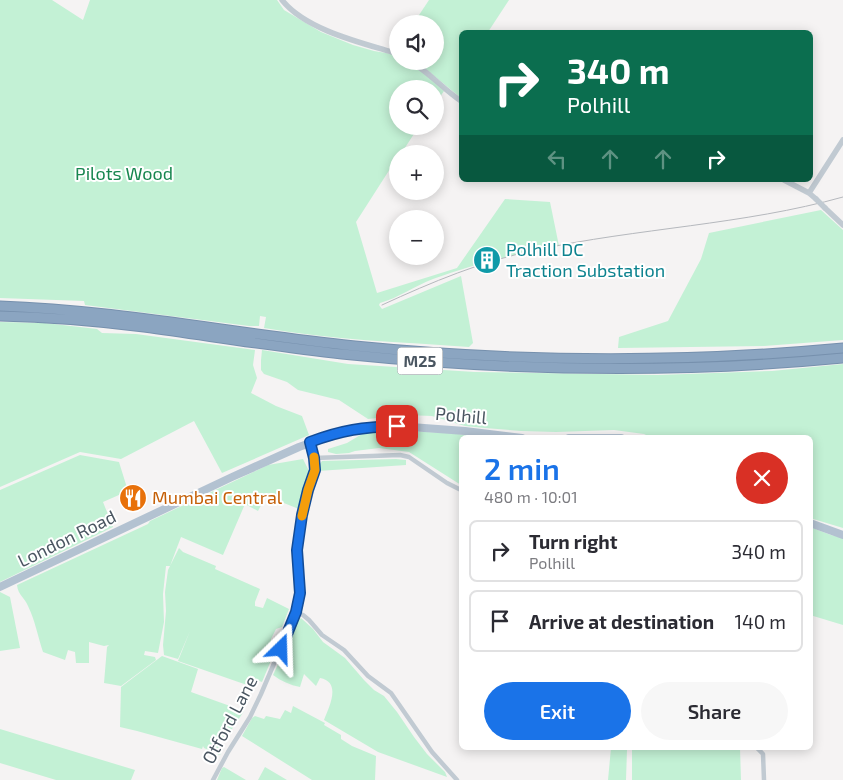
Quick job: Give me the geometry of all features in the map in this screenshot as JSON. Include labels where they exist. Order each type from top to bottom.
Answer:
[{"type":"highway","name":"M25","points":[[0,306],[100,313],[342,344],[469,355],[569,359],[638,359],[747,355],[843,348]]},
{"type":"highway","name":"M25","points":[[0,316],[119,324],[343,354],[492,366],[666,368],[843,358]]},
{"type":"main road","name":"Polhill","points":[[310,442],[346,431],[386,426],[498,435]]},
{"type":"main road","name":"London Road","points":[[0,587],[310,442]]},
{"type":"main road","points":[[813,525],[843,535]]},
{"type":"street","points":[[282,0],[308,22],[354,41],[389,51]]},
{"type":"street","points":[[423,70],[459,100]]},
{"type":"street","points":[[809,193],[843,140]]},
{"type":"street","points":[[788,182],[816,198],[843,225]]},
{"type":"street","name":"Otford Lane","points":[[213,780],[262,694],[296,612],[300,593],[297,550],[306,500],[315,470],[310,442]]},
{"type":"street","points":[[314,458],[400,455],[409,457],[459,489]]},
{"type":"street","points":[[296,612],[309,620],[322,636],[344,650],[368,676],[391,692],[432,752],[457,780]]},
{"type":"street","points":[[759,750],[763,754],[764,780]]},
{"type":"green space","name":"Pilots Wood","points":[[0,0],[52,0],[83,20],[90,0],[277,0],[284,10],[321,32],[353,45],[389,54],[389,70],[419,70],[422,72],[431,80],[389,80],[389,135],[413,135],[407,145],[389,145],[389,170],[356,222],[377,293],[457,268],[505,199],[550,202],[559,246],[495,260],[448,274],[426,282],[379,305],[382,309],[461,276],[473,343],[469,347],[366,340],[290,332],[264,328],[266,317],[260,316],[259,326],[249,326],[85,305],[84,301],[0,298]]},
{"type":"green space","points":[[429,0],[509,0],[489,30],[459,30],[459,96],[444,84],[444,80],[439,80],[427,70],[444,70],[444,15],[419,15]]},
{"type":"green space","points":[[821,210],[843,230],[843,340],[764,346],[618,348],[619,337],[668,321],[701,259],[709,233]]},
{"type":"green space","points":[[0,322],[45,323],[97,329],[102,333],[136,334],[255,350],[253,365],[257,378],[251,393],[276,406],[302,416],[309,435],[222,473],[194,421],[121,459],[80,452],[0,487]]},
{"type":"green space","points":[[262,350],[348,364],[475,372],[658,375],[772,371],[843,364],[843,528],[813,519],[813,435],[646,435],[614,430],[521,431],[465,426],[432,416],[406,415],[368,419],[339,400],[298,390],[287,382],[264,374],[261,370]]},
{"type":"green space","points":[[367,431],[466,435],[459,435],[459,484],[409,452],[379,448],[349,453],[336,454],[328,452],[328,449],[347,443]]},
{"type":"green space","points":[[80,455],[119,462],[128,491],[103,502],[113,527],[0,582],[0,490]]},
{"type":"green space","points":[[303,459],[310,473],[299,509],[266,496],[258,511],[245,504],[223,555],[181,537],[170,566],[166,566],[163,594],[164,622],[158,653],[145,651],[144,655],[155,657],[156,660],[121,686],[104,683],[107,647],[109,645],[104,646],[89,642],[89,663],[76,663],[75,652],[68,650],[65,660],[43,652],[35,623],[17,585],[268,465]]},
{"type":"green space","points":[[406,460],[406,465],[318,471],[322,461]]},
{"type":"green space","points":[[813,528],[843,538],[843,625],[813,616]]},
{"type":"green space","points":[[179,548],[183,552],[216,566],[215,569],[260,589],[255,606],[263,608],[267,598],[289,609],[282,627],[276,629],[271,639],[271,642],[278,643],[262,682],[250,678],[247,685],[178,661],[190,631],[178,659],[164,655],[165,592],[168,570]]},
{"type":"green space","points":[[0,592],[10,597],[20,648],[0,651]]},
{"type":"green space","points":[[301,618],[323,642],[345,658],[374,690],[384,696],[427,754],[445,772],[447,777],[378,752],[324,720],[332,696],[331,684],[327,680],[320,678],[316,686],[304,674],[300,687],[273,675],[281,658],[284,657],[292,630]]},
{"type":"green space","points":[[162,656],[198,669],[191,692],[244,711],[232,729],[219,741],[221,754],[219,755],[203,746],[202,749],[120,727],[121,687]]},
{"type":"green space","points":[[293,706],[325,723],[324,725],[341,735],[341,739],[352,746],[376,756],[375,780],[312,780],[242,736],[255,716],[264,719],[266,716],[280,719],[285,710],[291,713]]},
{"type":"green space","points":[[0,729],[135,770],[131,780],[56,780],[0,763]]},
{"type":"green space","points":[[611,750],[627,750],[626,780],[608,780]]},
{"type":"green space","points":[[632,750],[740,750],[741,780],[632,780]]},
{"type":"green space","points":[[224,767],[246,780],[217,780]]},
{"type":"green space","points":[[265,767],[287,780],[258,780]]},
{"type":"railway","points":[[382,305],[458,273],[496,260],[536,250],[613,236],[767,214],[843,197]]},
{"type":"slow traffic","points":[[302,516],[315,470],[314,457]]},
{"type":"place","name":"Polhill DC Traction Substation","points":[[487,260]]},
{"type":"place","name":"Mumbai Central","points":[[133,498]]},
{"type":"route","points":[[281,649],[296,612],[300,593],[297,550],[302,515],[315,470],[310,442],[353,429],[397,426]]}]
